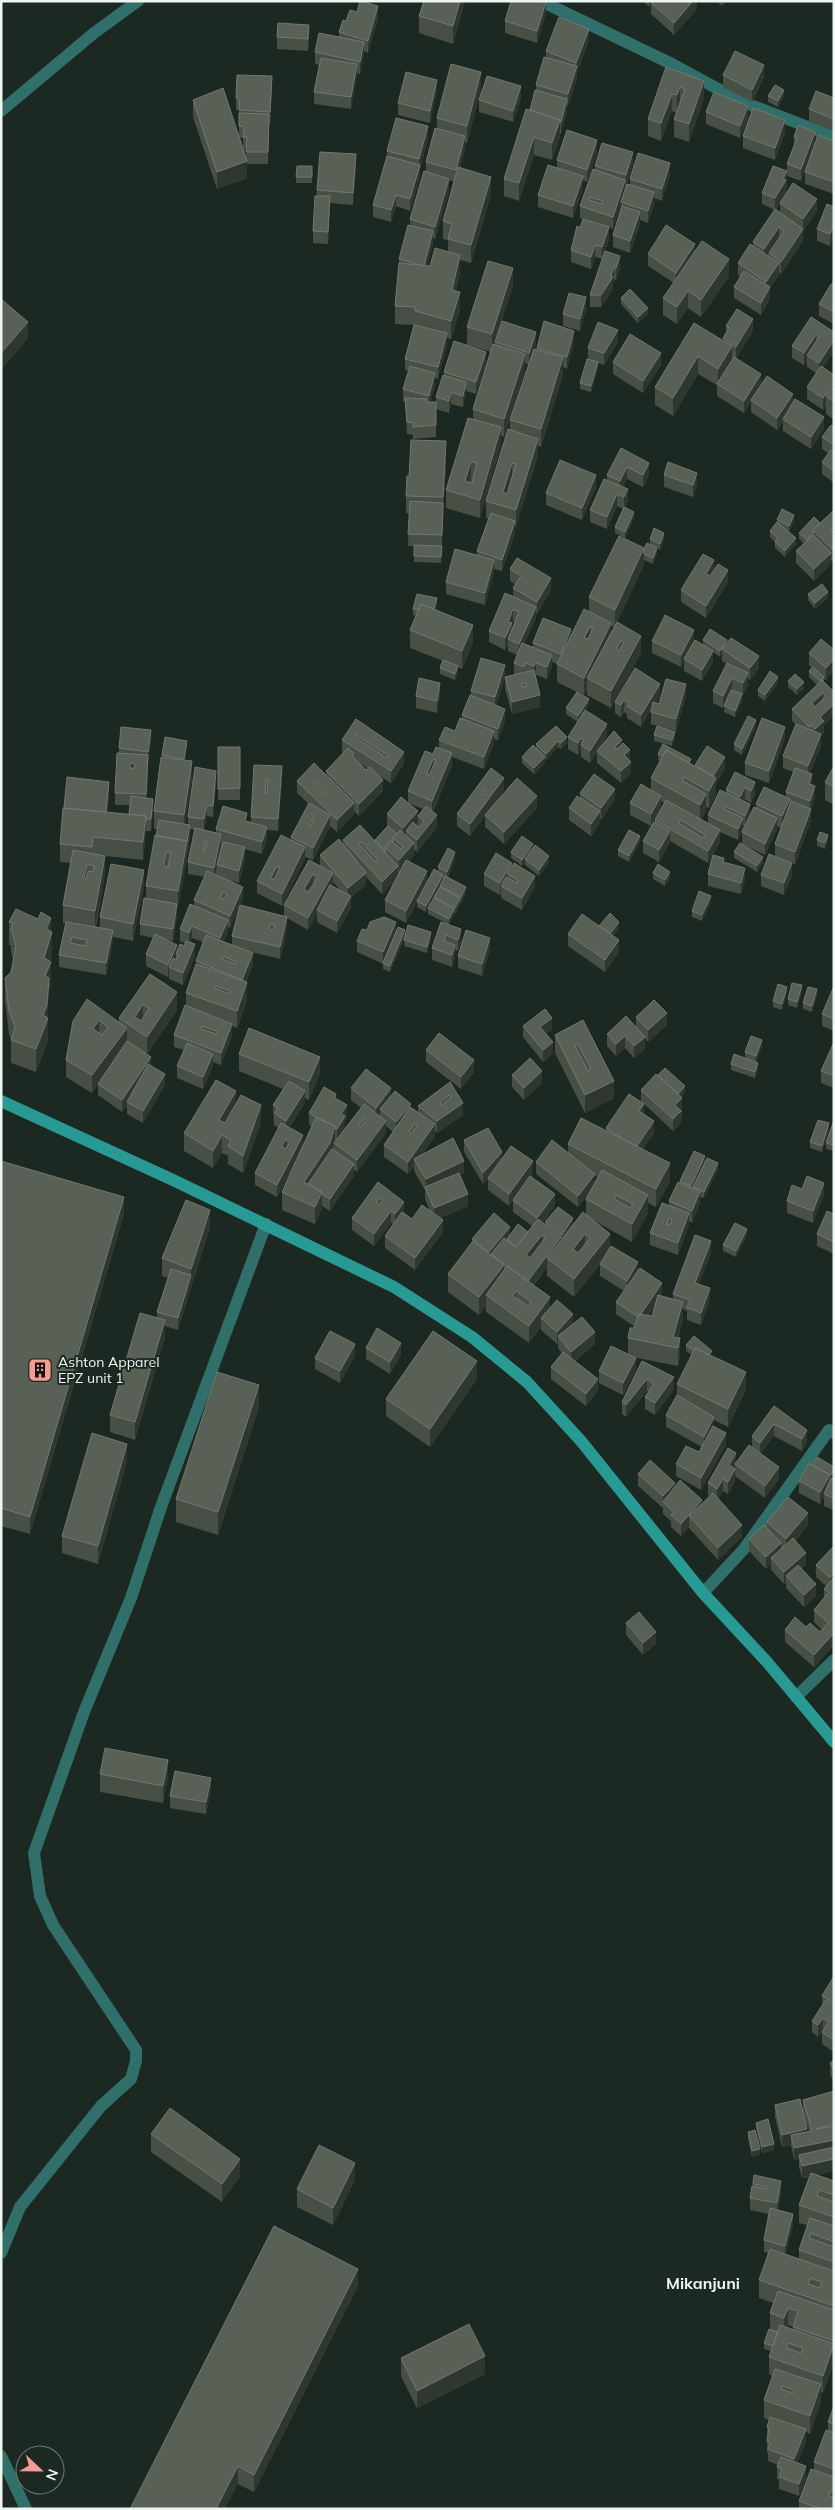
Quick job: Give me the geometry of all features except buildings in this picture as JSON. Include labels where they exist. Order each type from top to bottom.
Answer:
[{"type":"main road","points":[[1,1101],[266,1224],[394,1287],[472,1337],[527,1382],[580,1441],[703,1593],[834,1742]]},
{"type":"street","points":[[1,111],[94,33],[138,1]]},
{"type":"street","points":[[541,1],[672,64],[740,101],[834,137]]},
{"type":"street","points":[[1,2253],[20,2207],[101,2106],[131,2079],[136,2061],[136,2050],[132,2043],[53,1925],[40,1896],[34,1853],[84,1712],[131,1598],[161,1507],[266,1224]]},
{"type":"street","points":[[703,1593],[744,1549],[829,1430],[834,1433]]},
{"type":"street","points":[[796,1697],[834,1660]]},
{"type":"street","points":[[1,2456],[26,2509]]},
{"type":"place","name":"Ashton Apparel EPZ unit 1","points":[[40,1370]]},
{"type":"district","name":"Mikanjuni","points":[[703,2283]]}]
